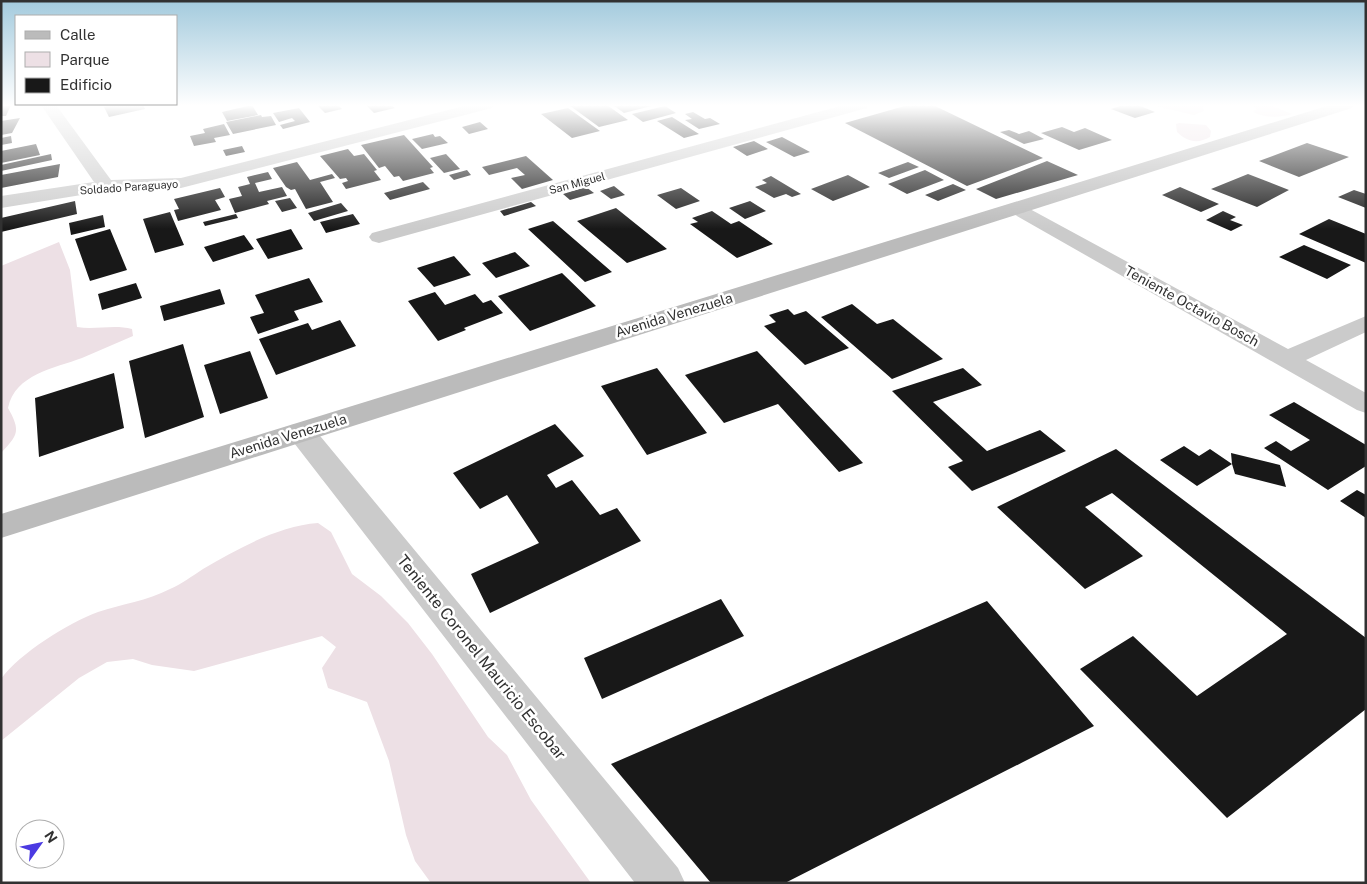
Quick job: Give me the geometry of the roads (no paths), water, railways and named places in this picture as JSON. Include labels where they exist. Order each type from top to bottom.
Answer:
[{"type":"main road","name":"Avenida Venezuela","points":[[1,526],[1215,146]]},
{"type":"street","points":[[78,146],[106,186]]},
{"type":"street","name":"Soldado Paraguayo","points":[[1,202],[106,186],[181,183],[325,146]]},
{"type":"street","name":"San Miguel","points":[[379,237],[711,146]]},
{"type":"street","name":"Teniente Octavio Bosch","points":[[1017,208],[1366,404]]},
{"type":"street","points":[[1288,359],[1366,323]]},
{"type":"street","name":"Teniente Coronel Mauricio Escobar","points":[[301,432],[663,883]]}]
